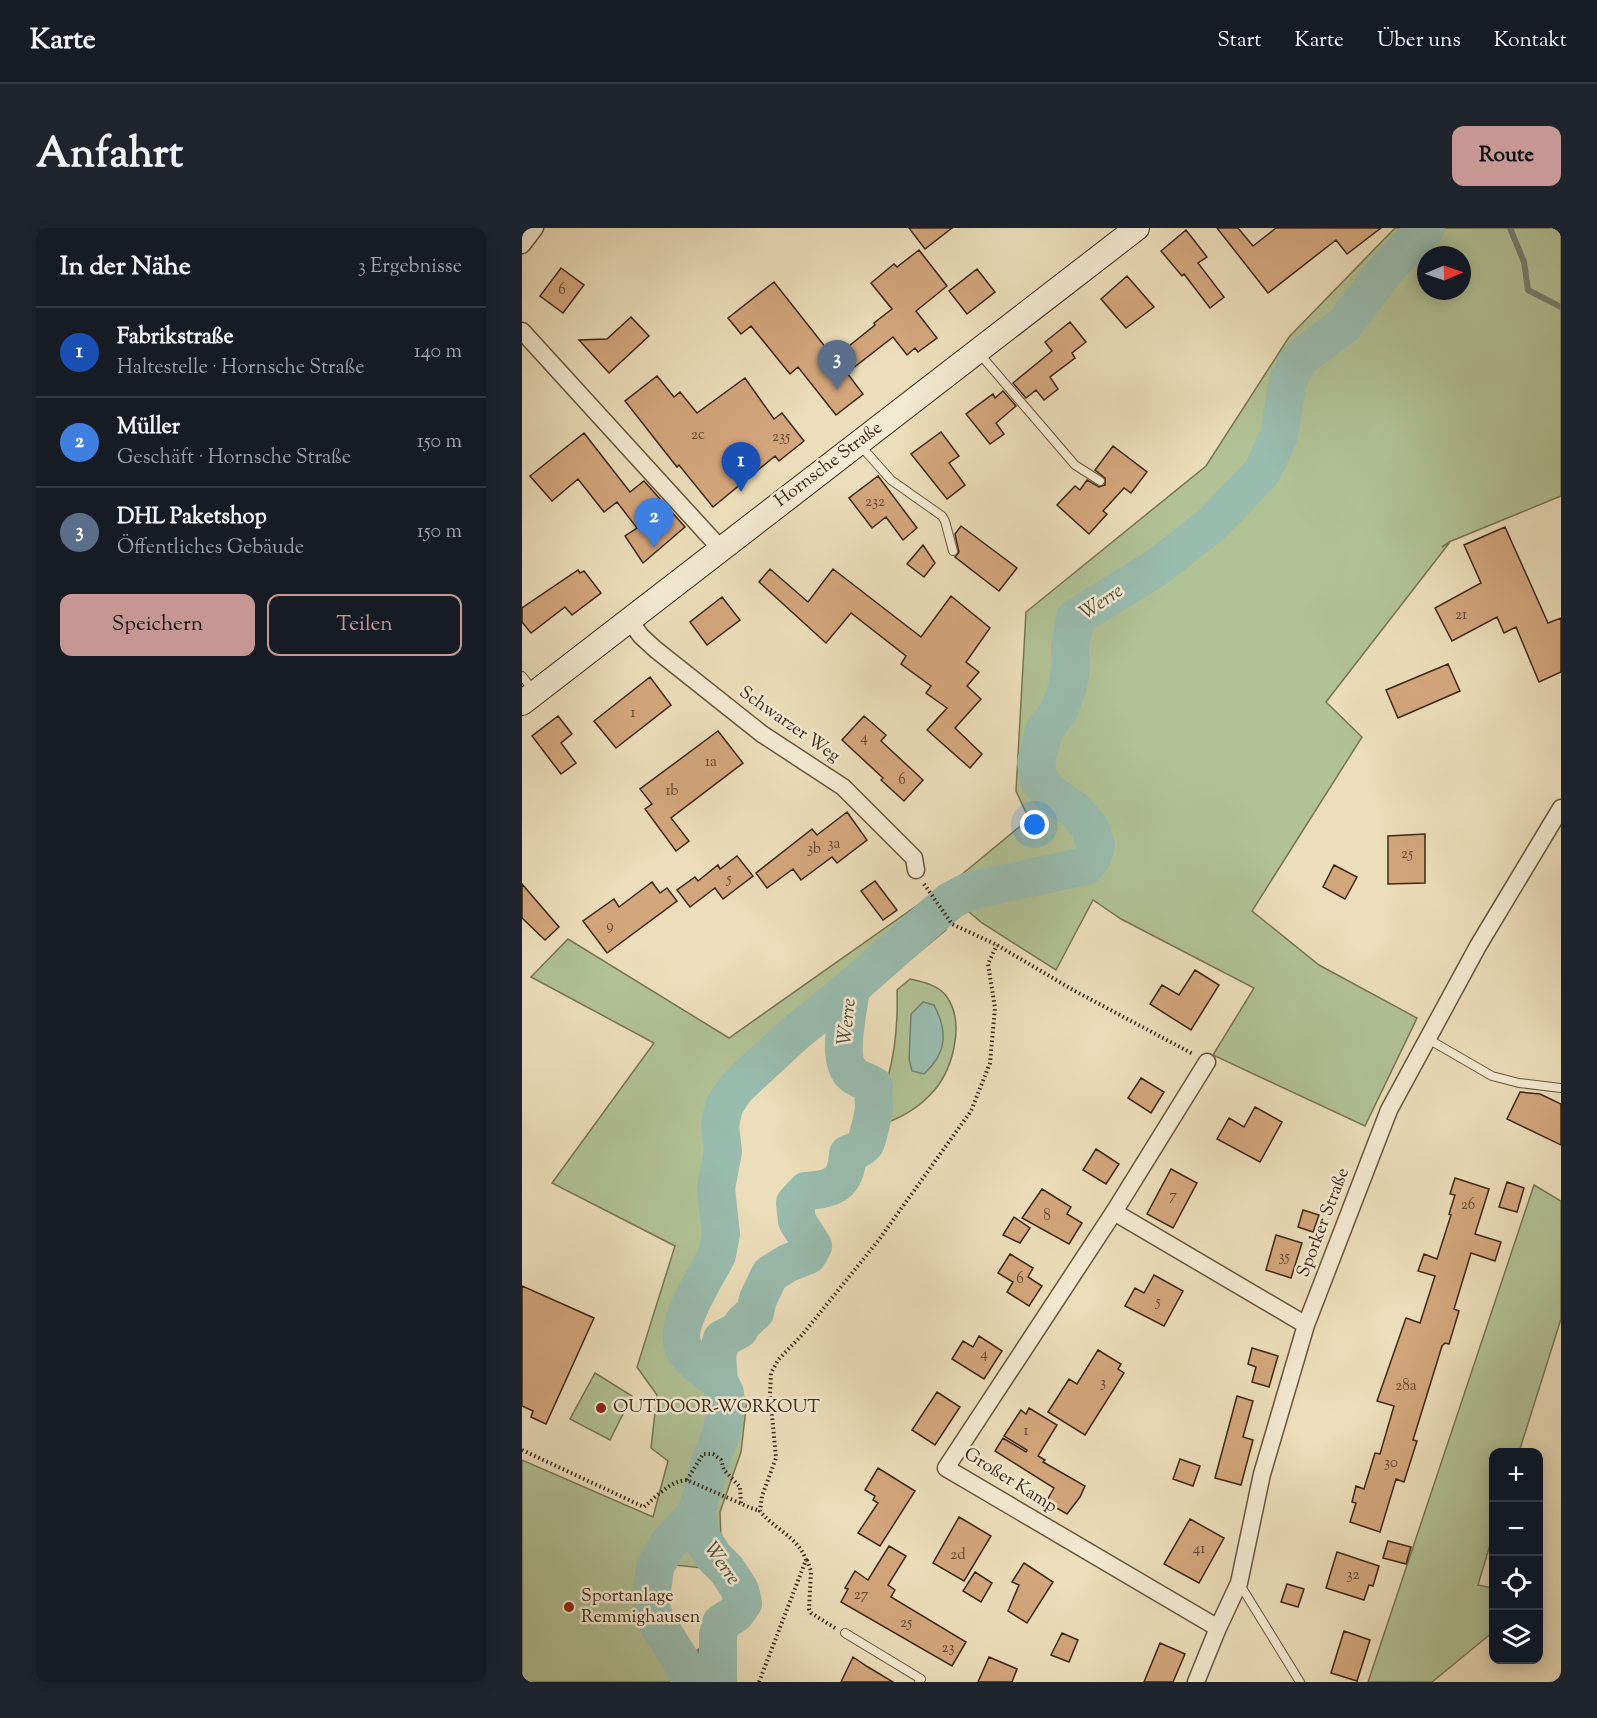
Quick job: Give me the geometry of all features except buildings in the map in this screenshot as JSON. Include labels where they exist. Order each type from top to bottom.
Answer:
[{"type":"main road","name":"Hornsche Straße","points":[[527,691],[629,620],[1137,228]]},
{"type":"street","points":[[522,245],[535,228]]},
{"type":"street","points":[[522,331],[720,548]]},
{"type":"street","name":"Schwarzer Weg","points":[[629,620],[655,650],[762,734],[843,787],[914,858],[916,870]]},
{"type":"street","name":"Sporker Straße","points":[[1196,1682],[1239,1583],[1262,1474],[1306,1325],[1389,1110],[1478,946],[1561,808]]},
{"type":"street","name":"Großer Kamp","points":[[1206,1062],[1114,1212],[946,1468],[1218,1628]]},
{"type":"street","points":[[1114,1212],[1306,1325]]},
{"type":"lane","points":[[978,352],[1075,465],[1100,481]]},
{"type":"lane","points":[[859,443],[891,480],[942,516],[953,551]]},
{"type":"lane","points":[[1428,1039],[1492,1076],[1519,1083],[1561,1088]]},
{"type":"lane","points":[[1239,1583],[1300,1682]]},
{"type":"lane","points":[[845,1633],[921,1679],[919,1682]]},
{"type":"path","points":[[938,902],[952,924],[997,945],[1073,990],[1206,1062]]},
{"type":"path","points":[[760,1511],[762,1496],[776,1458],[770,1394],[771,1373],[778,1360],[802,1335],[878,1241],[972,1111],[990,1063],[995,1008],[988,964],[997,945]]},
{"type":"path","points":[[522,1450],[644,1507],[666,1488],[676,1482],[687,1480],[760,1511],[766,1519],[796,1542],[812,1571],[809,1604],[811,1613],[845,1633]]},
{"type":"path","points":[[687,1480],[703,1454],[713,1454],[721,1460],[724,1470],[740,1487],[741,1504]]},
{"type":"path","points":[[759,1682],[806,1560]]},
{"type":"green space","points":[[1395,228],[1561,228],[1561,496],[1449,542],[1442,547],[1450,542],[1326,702],[1362,737],[1252,911],[1319,965],[1417,1018],[1365,1126],[1213,1055],[1254,988],[1121,919],[1093,900],[1056,970],[982,923],[943,890],[1029,819],[1016,791],[1026,612],[1206,466],[1289,337]]},
{"type":"green space","points":[[922,902],[946,930],[740,1101],[720,1164],[714,1259],[681,1342],[747,1399],[741,1452],[720,1512],[722,1570],[675,1565],[659,1591],[704,1673],[700,1682],[522,1682],[522,1460],[653,1517],[668,1461],[651,1448],[657,1395],[637,1367],[675,1246],[552,1183],[654,1043],[531,977],[568,939],[729,1038]]},
{"type":"green space","points":[[910,979],[935,987],[947,997],[953,1008],[955,1021],[954,1048],[945,1074],[938,1086],[924,1101],[903,1116],[870,1128],[874,1105],[872,1094],[874,1086],[888,1077],[893,1056],[897,1024],[897,990]]},
{"type":"green space","points":[[1534,1185],[1561,1201],[1561,1319],[1520,1448],[1489,1448],[1489,1548],[1478,1585],[1489,1587],[1489,1635],[1432,1682],[1368,1682]]},
{"type":"green space","name":"OUTDOOR-WORKOUT","points":[[595,1373],[632,1396],[610,1440],[570,1419]]},
{"type":"shaded area","points":[[923,1002],[934,1005],[942,1024],[943,1033],[941,1050],[932,1066],[924,1074],[912,1071],[909,1059],[911,1014]]},
{"type":"waterway","name":"Werre","points":[[719,1381],[691,1358],[684,1349],[682,1339],[686,1315],[717,1255],[721,1234],[716,1189],[723,1151],[720,1126],[724,1106],[736,1088],[793,1035],[851,988],[950,901],[969,891],[1085,866],[1092,858],[1096,846],[1090,828],[1076,811],[1049,792],[1039,780],[1036,763],[1044,730],[1059,711],[1067,689],[1075,618],[1156,568],[1211,525],[1262,472],[1279,435],[1288,381],[1299,359],[1344,325],[1389,266],[1426,228]]},
{"type":"waterway","points":[[1510,228],[1524,262],[1528,290],[1561,307]]},
{"type":"waterway","name":"Werre","points":[[718,1682],[718,1635],[721,1623],[735,1614],[743,1603],[740,1590],[702,1538],[696,1514],[722,1431],[725,1410],[725,1393],[719,1381],[717,1355],[722,1339],[739,1330],[755,1312],[758,1299],[770,1274],[808,1255],[813,1246],[797,1221],[795,1203],[806,1191],[824,1189],[837,1183],[845,1172],[848,1154],[865,1144],[874,1109],[874,1086],[853,1075],[845,1058],[844,1034],[851,988]]},
{"type":"waterway","name":"Werre","points":[[690,1682],[688,1672],[657,1623],[652,1611],[651,1598],[655,1567],[668,1544],[696,1514]]},
{"type":"waterway","name":"Werre","points":[[682,1662],[717,1640]]},
{"type":"place","name":"DHL Paketshop","points":[[837,390]]},
{"type":"place","name":"Fabrikstraße","points":[[741,492]]},
{"type":"place","name":"Müller","points":[[654,548]]},
{"type":"place","name":"OUTDOOR-WORKOUT","points":[[601,1408]]},
{"type":"place","name":"Sportanlage Remmighausen","points":[[569,1607]]}]
